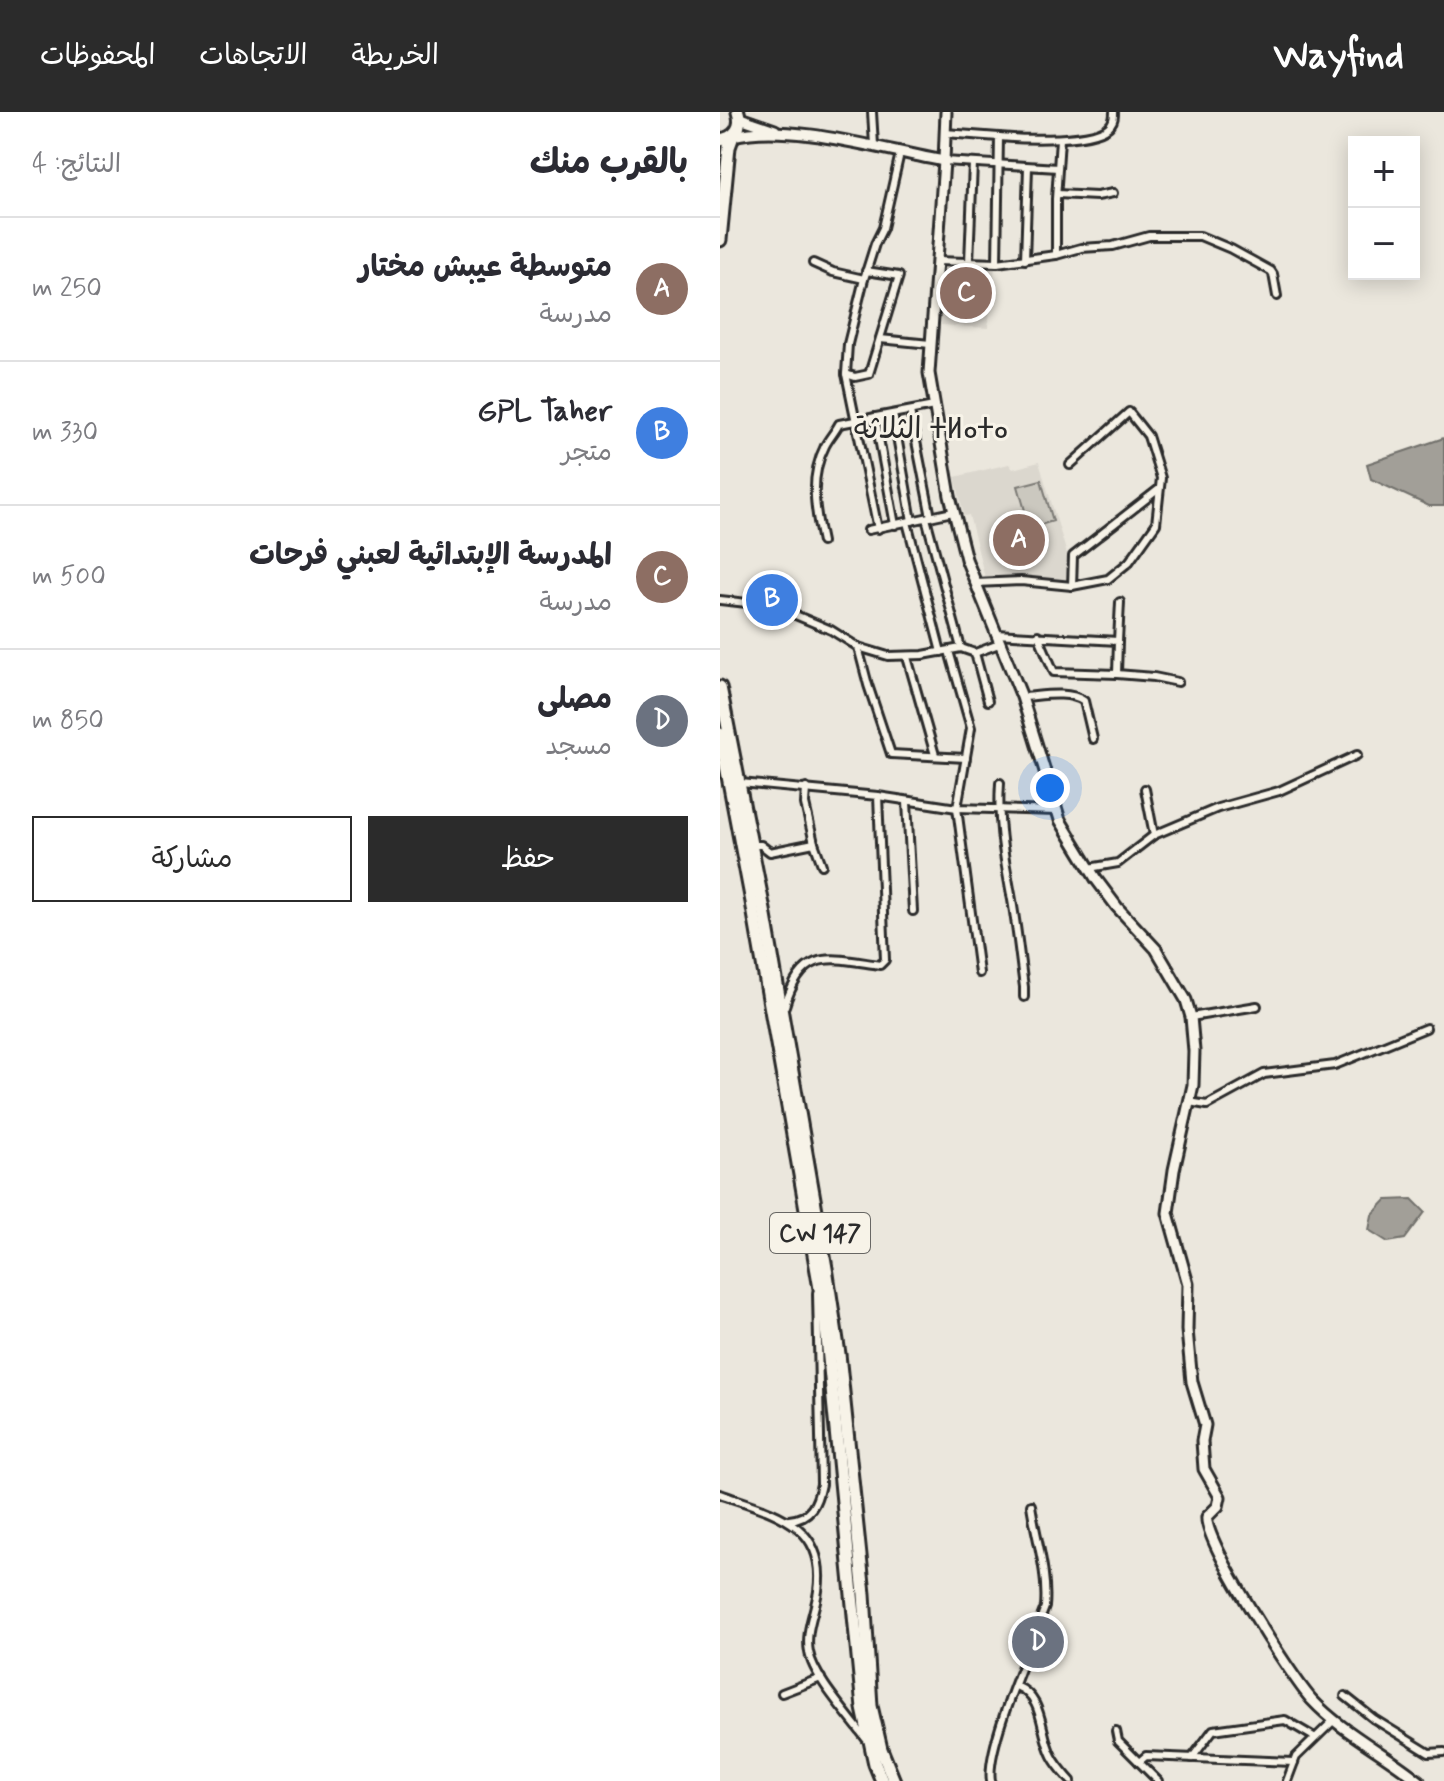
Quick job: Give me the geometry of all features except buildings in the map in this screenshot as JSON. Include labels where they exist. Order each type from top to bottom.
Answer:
[{"type":"highway","points":[[720,240],[729,147],[739,128],[739,114]]},
{"type":"highway","points":[[720,140],[733,136]]},
{"type":"highway","name":"CW 147","points":[[720,687],[752,845],[839,1354],[864,1594],[871,1706],[881,1749],[894,1781]]},
{"type":"highway","name":"CW 147","points":[[720,734],[819,1279],[863,1708],[882,1781]]},
{"type":"street","points":[[872,112],[874,145]]},
{"type":"street","points":[[946,112],[929,373],[953,512],[975,583],[1022,697],[1056,811],[1071,841],[1117,907],[1138,926],[1156,949],[1186,1000],[1191,1017],[1194,1069],[1168,1213],[1188,1284],[1187,1330],[1192,1382],[1205,1425],[1202,1441],[1204,1469],[1220,1497],[1206,1524],[1222,1560],[1311,1699],[1334,1720],[1419,1781]]},
{"type":"street","points":[[945,133],[1060,139],[1101,131],[1113,122],[1112,112]]},
{"type":"street","points":[[739,114],[782,132]]},
{"type":"street","points":[[733,136],[782,132],[874,145],[944,161],[1058,168]]},
{"type":"street","points":[[997,263],[999,137]]},
{"type":"street","points":[[1056,255],[1060,139]]},
{"type":"street","points":[[878,529],[846,374],[848,344],[865,275],[883,228],[900,153]]},
{"type":"street","points":[[969,262],[973,163]]},
{"type":"street","points":[[1025,260],[1028,167]]},
{"type":"street","points":[[1057,194],[1097,196],[1113,193]]},
{"type":"street","points":[[936,261],[997,263],[1056,255],[1081,248],[1113,246],[1149,236],[1207,238],[1271,271],[1277,296]]},
{"type":"street","points":[[813,263],[833,272],[899,276],[869,374],[855,377],[846,374]]},
{"type":"street","points":[[880,339],[930,344]]},
{"type":"street","points":[[822,542],[814,507],[816,474],[825,447],[839,424],[934,406]]},
{"type":"street","points":[[975,583],[1021,581],[1072,586],[1108,579],[1129,562],[1156,524],[1161,478],[1148,436],[1122,406]]},
{"type":"street","points":[[910,411],[929,517],[961,648]]},
{"type":"street","points":[[1070,465],[1129,412]]},
{"type":"street","points":[[893,414],[910,521],[945,652],[971,728],[957,808],[979,973]]},
{"type":"street","points":[[875,417],[895,525]]},
{"type":"street","points":[[1072,586],[1073,556],[1159,489]]},
{"type":"street","points":[[868,530],[953,512]]},
{"type":"street","points":[[720,600],[774,606],[831,630],[858,647],[888,656],[907,657],[961,648],[975,653]]},
{"type":"street","points":[[1117,674],[1120,602]]},
{"type":"street","points":[[975,653],[997,639],[1038,635],[1118,641]]},
{"type":"street","points":[[1038,635],[1054,672],[1117,674],[1178,682]]},
{"type":"street","points":[[858,647],[891,754],[966,758]]},
{"type":"street","points":[[975,653],[988,701]]},
{"type":"street","points":[[907,657],[935,755]]},
{"type":"street","points":[[1022,697],[1078,697],[1084,701],[1093,739]]},
{"type":"street","points":[[1089,868],[1118,863],[1154,835],[1218,808],[1279,791],[1357,755]]},
{"type":"street","points":[[740,783],[878,796],[957,808],[1056,811]]},
{"type":"street","points":[[1000,783],[998,811],[1024,997]]},
{"type":"street","points":[[806,788],[805,804],[822,865]]},
{"type":"street","points":[[1145,789],[1154,835]]},
{"type":"street","points":[[781,1008],[785,1006],[794,981],[806,966],[818,961],[840,959],[880,965],[885,960],[878,796]]},
{"type":"street","points":[[907,802],[913,911]]},
{"type":"street","points":[[752,845],[761,845],[770,852],[814,843]]},
{"type":"street","points":[[1191,1017],[1257,1006]]},
{"type":"street","points":[[1189,1102],[1207,1105],[1264,1074],[1335,1065],[1426,1028]]},
{"type":"street","points":[[720,1494],[789,1520],[800,1519],[810,1513],[816,1503],[821,1484],[816,1324],[819,1279]]},
{"type":"street","points":[[991,1781],[988,1768],[1045,1607],[1047,1591],[1031,1505]]},
{"type":"street","points":[[789,1520],[810,1543],[817,1562],[818,1590],[808,1632],[811,1663],[871,1746]]},
{"type":"street","points":[[782,1693],[821,1678]]},
{"type":"street","points":[[1016,1686],[1028,1691],[1036,1704],[1050,1754],[1071,1781]]},
{"type":"street","points":[[1345,1696],[1374,1719],[1429,1753],[1444,1752]]},
{"type":"street","points":[[1192,1758],[1213,1730],[1285,1720],[1314,1737]]},
{"type":"street","points":[[1287,1781],[1294,1762],[1314,1737],[1334,1720]]},
{"type":"street","points":[[1116,1731],[1118,1741],[1158,1781]]},
{"type":"street","points":[[1139,1762],[1146,1756],[1294,1762]]},
{"type":"shaded area","points":[[942,266],[995,267],[988,328],[941,325],[941,319],[937,319]]},
{"type":"shaded area","points":[[1444,438],[1444,506],[1429,506],[1371,479],[1367,464]]},
{"type":"shaded area","points":[[1039,462],[1070,564],[1069,581],[1047,582],[1044,577],[985,578],[969,515],[964,516],[955,477],[1009,464],[1013,469]]},
{"type":"shaded area","points":[[1041,480],[1053,521],[1030,528],[1018,486]]},
{"type":"shaded area","points":[[1412,1199],[1425,1212],[1405,1239],[1388,1242],[1369,1230],[1372,1215],[1386,1200]]},
{"type":"place","name":"المدرسة الإبتدائية لعبني فرحات","points":[[966,293]]},
{"type":"place","name":"متوسطة عيبش مختار","points":[[1019,540]]},
{"type":"place","name":"GPL Taher","points":[[772,600]]},
{"type":"place","name":"مصلى","points":[[1038,1642]]},
{"type":"district","name":"الثلاثة ⵜⵍⴰⵜⴰ","points":[[931,428]]}]
